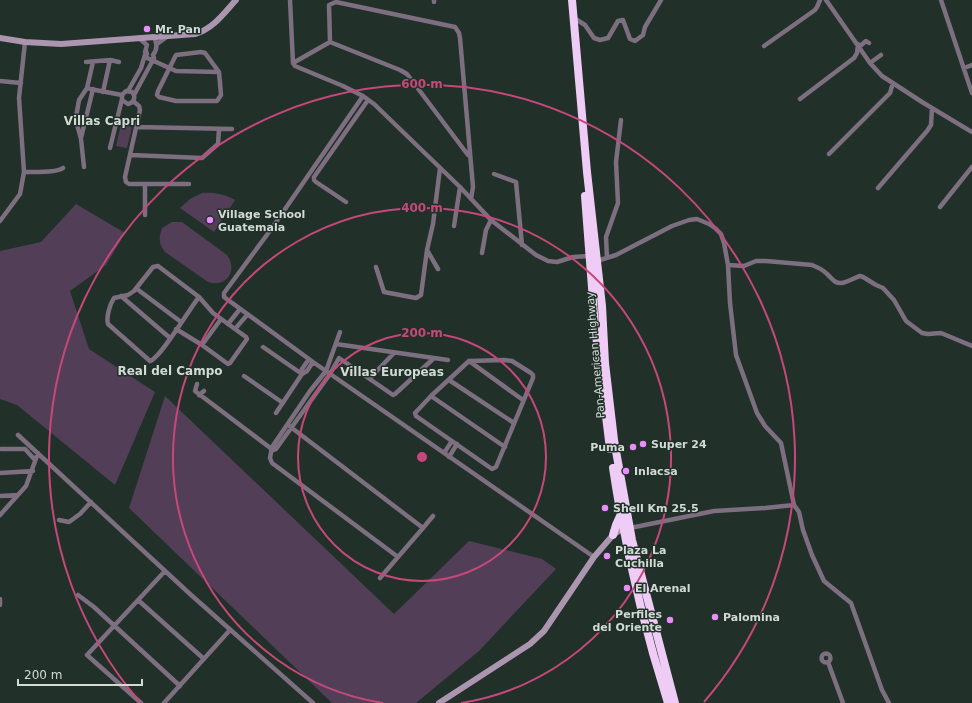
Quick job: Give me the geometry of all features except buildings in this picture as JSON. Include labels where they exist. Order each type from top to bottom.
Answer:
[{"type":"highway","name":"Pan-American Highway","points":[[567,0],[590,273],[607,430],[621,514],[644,586],[675,703]]},
{"type":"highway","name":"Pan-American Highway","points":[[572,0],[587,172],[602,309],[605,363],[626,529],[645,617],[668,703]]},
{"type":"highway","points":[[590,273],[594,284],[596,311],[602,309]]},
{"type":"highway","points":[[614,535],[616,525],[621,514]]},
{"type":"highway","points":[[614,535],[626,529]]},
{"type":"highway","points":[[645,617],[655,646],[660,645]]},
{"type":"street","points":[[0,38],[25,42],[61,44],[195,34],[204,31],[214,24],[236,0]]},
{"type":"street","points":[[290,0],[293,63],[298,68],[343,86],[363,96],[460,187],[490,220],[536,256],[548,261],[557,262],[573,257],[589,256]]},
{"type":"street","points":[[574,18],[585,25],[594,38],[600,40],[608,38],[618,21],[623,20],[630,39],[635,41],[643,35],[661,0]]},
{"type":"street","points":[[764,46],[815,10],[820,0]]},
{"type":"street","points":[[826,0],[859,45],[870,63],[882,76],[972,132]]},
{"type":"street","points":[[941,0],[972,93]]},
{"type":"street","points":[[330,42],[329,5],[336,2],[455,27],[460,38],[473,193],[471,199]]},
{"type":"street","points":[[133,101],[134,95],[154,60],[153,55],[156,48],[168,36]]},
{"type":"street","points":[[152,37],[156,48]]},
{"type":"street","points":[[110,148],[122,97],[124,92],[128,91],[141,68],[152,37]]},
{"type":"street","points":[[139,38],[146,51],[154,60],[176,71],[219,72]]},
{"type":"street","points":[[800,99],[854,58],[859,45],[866,41],[869,43]]},
{"type":"street","points":[[0,221],[20,194],[23,184],[24,172],[19,105],[25,42]]},
{"type":"street","points":[[293,63],[330,42]]},
{"type":"street","points":[[330,42],[407,74],[469,156]]},
{"type":"street","points":[[146,51],[156,48]]},
{"type":"street","points":[[205,53],[219,72],[221,95],[217,101],[176,101],[159,97],[157,95],[176,54],[205,53]]},
{"type":"street","points":[[870,63],[881,55]]},
{"type":"street","points":[[103,92],[110,60]]},
{"type":"street","points":[[86,62],[110,60],[119,62]]},
{"type":"street","points":[[84,167],[81,139],[76,117],[79,100],[87,88],[94,62]]},
{"type":"street","points":[[964,68],[972,65]]},
{"type":"street","points":[[0,81],[21,83]]},
{"type":"street","points":[[829,154],[890,93],[893,83]]},
{"type":"street","points":[[87,88],[122,97],[126,103],[130,104],[133,101]]},
{"type":"street","points":[[81,139],[93,89]]},
{"type":"street","points":[[128,91],[132,92],[134,95]]},
{"type":"street","points":[[363,96],[272,228],[224,293],[223,295],[225,299],[594,557]]},
{"type":"street","points":[[346,202],[316,182],[314,177],[368,100]]},
{"type":"street","points":[[133,101],[140,108],[125,177],[126,182],[129,184],[189,184]]},
{"type":"street","points":[[878,188],[927,131],[931,124],[932,108]]},
{"type":"street","points":[[607,258],[606,237],[618,203],[616,162],[621,120]]},
{"type":"street","points":[[137,127],[232,129]]},
{"type":"street","points":[[131,155],[202,158],[218,144],[219,129]]},
{"type":"street","points":[[940,207],[972,167]]},
{"type":"street","points":[[24,172],[46,172],[64,168]]},
{"type":"street","points":[[376,267],[384,292],[409,297],[421,296],[440,168]]},
{"type":"street","points":[[494,174],[516,182],[522,246]]},
{"type":"street","points":[[145,184],[145,215]]},
{"type":"street","points":[[454,226],[460,187]]},
{"type":"street","points":[[597,261],[616,255],[672,226],[689,220],[697,219],[716,228],[721,234],[728,265],[730,303],[736,355],[757,412],[765,426],[781,443],[794,505],[799,512],[808,543],[824,581],[851,603],[882,690],[889,703]]},
{"type":"street","points":[[482,253],[486,230],[490,220]]},
{"type":"street","points":[[428,250],[438,269]]},
{"type":"street","points":[[728,265],[744,266],[756,261],[812,265],[826,273],[833,281],[837,283],[860,276],[876,286],[883,288],[894,300],[906,321],[922,333],[941,333],[972,346]]},
{"type":"street","points":[[176,329],[227,363],[229,363],[247,339],[205,305],[199,297],[156,266],[153,267],[136,289],[128,295],[114,298],[111,304],[107,323],[131,346],[149,361],[152,361],[199,297]]},
{"type":"street","points":[[136,289],[181,322]]},
{"type":"street","points":[[121,296],[170,338]]},
{"type":"street","points":[[228,324],[240,309]]},
{"type":"street","points":[[235,329],[247,315]]},
{"type":"street","points":[[202,345],[221,319]]},
{"type":"street","points":[[328,372],[340,332]]},
{"type":"street","points":[[336,344],[448,360]]},
{"type":"street","points":[[263,347],[302,374]]},
{"type":"street","points":[[370,378],[394,353]]},
{"type":"street","points":[[398,557],[272,463],[270,458],[273,450],[272,447],[290,426],[338,359],[341,358],[390,394],[394,395],[433,359]]},
{"type":"street","points":[[331,359],[337,362]]},
{"type":"street","points":[[276,413],[302,374],[302,369],[311,360]]},
{"type":"street","points":[[469,361],[523,400]]},
{"type":"street","points":[[469,361],[512,361],[533,375],[494,469],[416,416],[416,410],[449,380],[469,361]]},
{"type":"street","points":[[244,376],[283,403]]},
{"type":"street","points":[[449,380],[514,423]]},
{"type":"street","points":[[197,384],[195,391],[199,395],[273,450]]},
{"type":"street","points":[[199,395],[204,390]]},
{"type":"street","points":[[431,396],[504,447]]},
{"type":"street","points":[[290,426],[423,528]]},
{"type":"street","points":[[18,435],[165,571],[313,703]]},
{"type":"street","points":[[444,453],[452,441]]},
{"type":"street","points":[[449,457],[457,444]]},
{"type":"street","points":[[1,450],[22,448],[27,450],[35,460]]},
{"type":"street","points":[[0,515],[28,484],[38,453]]},
{"type":"street","points":[[0,473],[32,471]]},
{"type":"street","points":[[0,496],[18,495]]},
{"type":"street","points":[[59,520],[69,522],[80,514],[91,502]]},
{"type":"street","points":[[626,529],[714,511],[794,505]]},
{"type":"street","points":[[380,578],[433,516]]},
{"type":"street","points":[[439,703],[530,644],[544,632],[594,557],[614,535]]},
{"type":"street","points":[[141,703],[87,655],[165,571]]},
{"type":"street","points":[[78,595],[180,686]]},
{"type":"street","points":[[0,599],[0,605]]},
{"type":"street","points":[[138,600],[204,659]]},
{"type":"street","points":[[164,703],[230,630]]},
{"type":"street","points":[[828,662],[842,703]]},
{"type":"shaded area","points":[[121,124],[132,127],[127,148],[116,146]]},
{"type":"shaded area","name":"Village School Guatemala","points":[[202,193],[219,194],[235,200],[214,232],[180,208],[190,199]]},
{"type":"shaded area","points":[[76,204],[125,233],[106,265],[70,291],[89,349],[155,392],[115,485],[17,405],[0,399],[0,251],[41,242]]},
{"type":"shaded area","points":[[172,222],[182,222],[227,255],[230,261],[231,272],[225,280],[215,283],[208,282],[165,252],[160,243],[160,235],[162,228]]},
{"type":"shaded area","points":[[165,396],[394,614],[469,541],[542,559],[556,569],[479,651],[416,703],[332,703],[129,508]]},
{"type":"place","name":"Mr. Pan","points":[[147,29]]},
{"type":"place","name":"Village School Guatemala","points":[[210,220]]},
{"type":"place","name":"Super 24","points":[[643,444]]},
{"type":"place","name":"Puma","points":[[633,447]]},
{"type":"place","name":"Inlacsa","points":[[626,471]]},
{"type":"place","name":"Shell Km 25.5","points":[[605,508]]},
{"type":"place","name":"Plaza La Cuchilla","points":[[607,556]]},
{"type":"place","name":"El Arenal","points":[[627,588]]},
{"type":"place","name":"Palomina","points":[[715,617]]},
{"type":"place","name":"Perfiles del Oriente","points":[[670,620]]},
{"type":"district","name":"Villas Capri","points":[[102,121]]},
{"type":"district","name":"Real del Campo","points":[[170,371]]},
{"type":"district","name":"Villas Europeas","points":[[392,372]]}]
